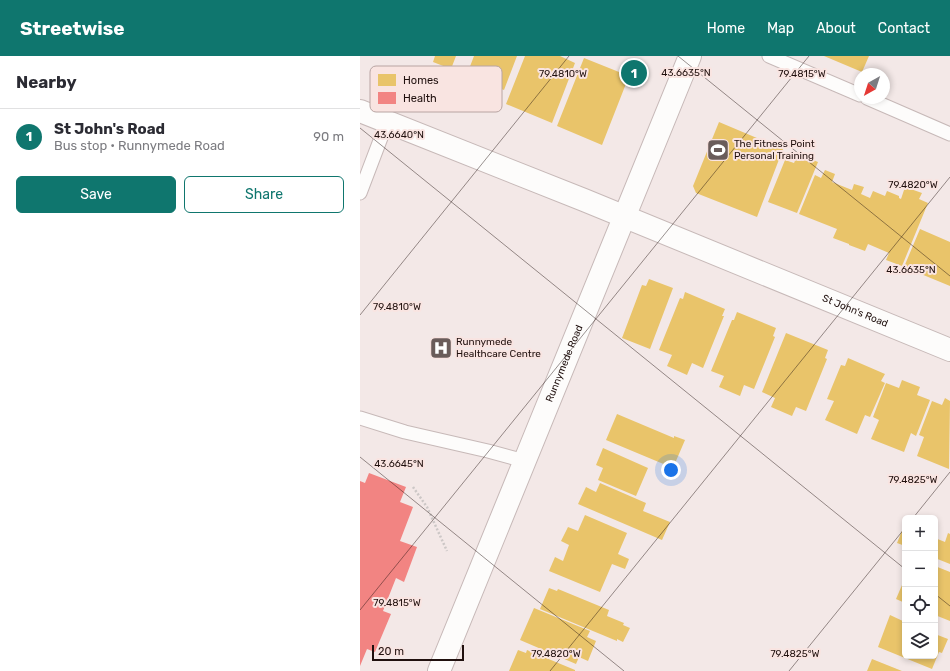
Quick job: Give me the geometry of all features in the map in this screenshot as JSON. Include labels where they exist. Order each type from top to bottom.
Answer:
[{"type":"street","name":"Runnymede Road","points":[[439,671],[690,56]]},
{"type":"street","name":"St John's Road","points":[[360,111],[625,217],[950,350]]},
{"type":"lane","points":[[769,56],[854,92]]},
{"type":"lane","points":[[882,104],[949,130]]},
{"type":"lane","points":[[360,193],[387,122]]},
{"type":"lane","points":[[360,418],[405,432],[525,461]]},
{"type":"path","points":[[413,487],[427,507],[447,551]]},
{"type":"building: Homes","points":[[435,56],[456,56],[452,66],[443,66],[433,62]]},
{"type":"building: Homes","points":[[474,56],[517,56],[504,90],[502,89],[502,66],[470,66]]},
{"type":"building: Homes","points":[[525,56],[560,56],[575,63],[552,123],[506,104]]},
{"type":"building: Homes","points":[[824,56],[869,56],[864,68],[854,69]]},
{"type":"building: Homes","points":[[584,58],[629,76],[602,145],[557,126]]},
{"type":"building: Homes","points":[[719,122],[783,149],[757,217],[696,193],[693,186]]},
{"type":"building: Homes","points":[[798,154],[818,162],[797,213],[768,202],[785,160],[794,163]]},
{"type":"building: Homes","points":[[825,170],[835,174],[832,182],[852,190],[854,184],[864,187],[861,194],[870,198],[873,191],[885,196],[887,191],[899,196],[901,199],[905,187],[922,193],[919,199],[928,203],[902,266],[886,260],[889,253],[868,244],[865,251],[833,238],[837,229],[799,214],[815,175],[821,178]]},
{"type":"building: Homes","points":[[920,229],[950,242],[950,286],[904,267]]},
{"type":"building: Homes","points":[[649,279],[673,288],[650,349],[622,338],[642,285],[646,286]]},
{"type":"building: Homes","points":[[685,292],[725,309],[722,316],[724,316],[703,368],[692,363],[687,375],[667,366],[672,355],[659,350],[680,298],[683,299]]},
{"type":"building: Homes","points":[[737,312],[776,328],[773,336],[775,337],[754,389],[744,385],[740,396],[719,387],[724,376],[711,371],[732,320],[734,320]]},
{"type":"building: Homes","points":[[786,333],[828,350],[825,358],[827,359],[806,411],[796,407],[792,416],[771,407],[775,398],[762,392]]},
{"type":"building: Homes","points":[[848,358],[885,374],[881,381],[885,383],[870,417],[865,415],[857,434],[825,420],[834,401],[827,399],[841,365],[845,366]]},
{"type":"building: Homes","points":[[902,380],[920,387],[917,395],[930,400],[916,436],[911,433],[904,452],[871,439],[879,420],[873,417],[886,383],[899,388]]},
{"type":"building: Homes","points":[[945,398],[950,401],[949,469],[917,456],[924,437],[919,435],[932,401],[942,405]]},
{"type":"building: Homes","points":[[617,414],[674,438],[674,436],[685,440],[673,468],[606,440]]},
{"type":"building: Homes","points":[[603,448],[648,468],[636,496],[598,480],[603,468],[596,465]]},
{"type":"building: Homes","points":[[600,483],[646,503],[643,511],[670,522],[662,540],[578,504],[586,487],[596,492]]},
{"type":"building: Homes","points":[[585,515],[627,533],[618,554],[629,559],[625,569],[612,564],[600,592],[549,571],[555,557],[563,561],[569,545],[561,541],[568,527],[578,531]]},
{"type":"building: Homes","points":[[902,531],[902,545],[897,543]]},
{"type":"building: Homes","points":[[948,533],[950,534],[950,564],[938,559],[938,539],[945,542]]},
{"type":"building: Homes","points":[[938,567],[950,572],[950,621],[938,616]]},
{"type":"building: Homes","points":[[902,585],[902,602],[896,599]]},
{"type":"building: Homes","points":[[549,588],[557,591],[558,589],[609,610],[607,616],[624,623],[623,625],[630,628],[623,642],[617,639],[617,641],[540,609]]},
{"type":"building: Homes","points":[[534,608],[590,631],[587,637],[596,641],[588,661],[579,657],[576,664],[520,640]]},
{"type":"building: Homes","points":[[890,615],[902,621],[902,657],[878,647]]},
{"type":"building: Homes","points":[[938,635],[948,639],[942,653],[939,652],[938,654]]},
{"type":"building: Homes","points":[[518,650],[526,653],[527,650],[575,671],[509,671]]},
{"type":"building: Homes","points":[[872,659],[902,671],[867,671]]},
{"type":"building: Homes","points":[[907,659],[936,659],[932,669]]},
{"type":"building: Health","points":[[369,473],[406,487],[400,502],[413,507],[400,541],[417,547],[404,582],[396,578],[383,611],[391,614],[375,652],[367,649],[360,666],[360,481],[365,483]]},
{"type":"place","name":"St John's Road","points":[[634,73]]},
{"type":"place","name":"The Fitness Point Personal Training","points":[[718,150]]},
{"type":"place","name":"Runnymede Healthcare Centre","points":[[441,348]]}]
